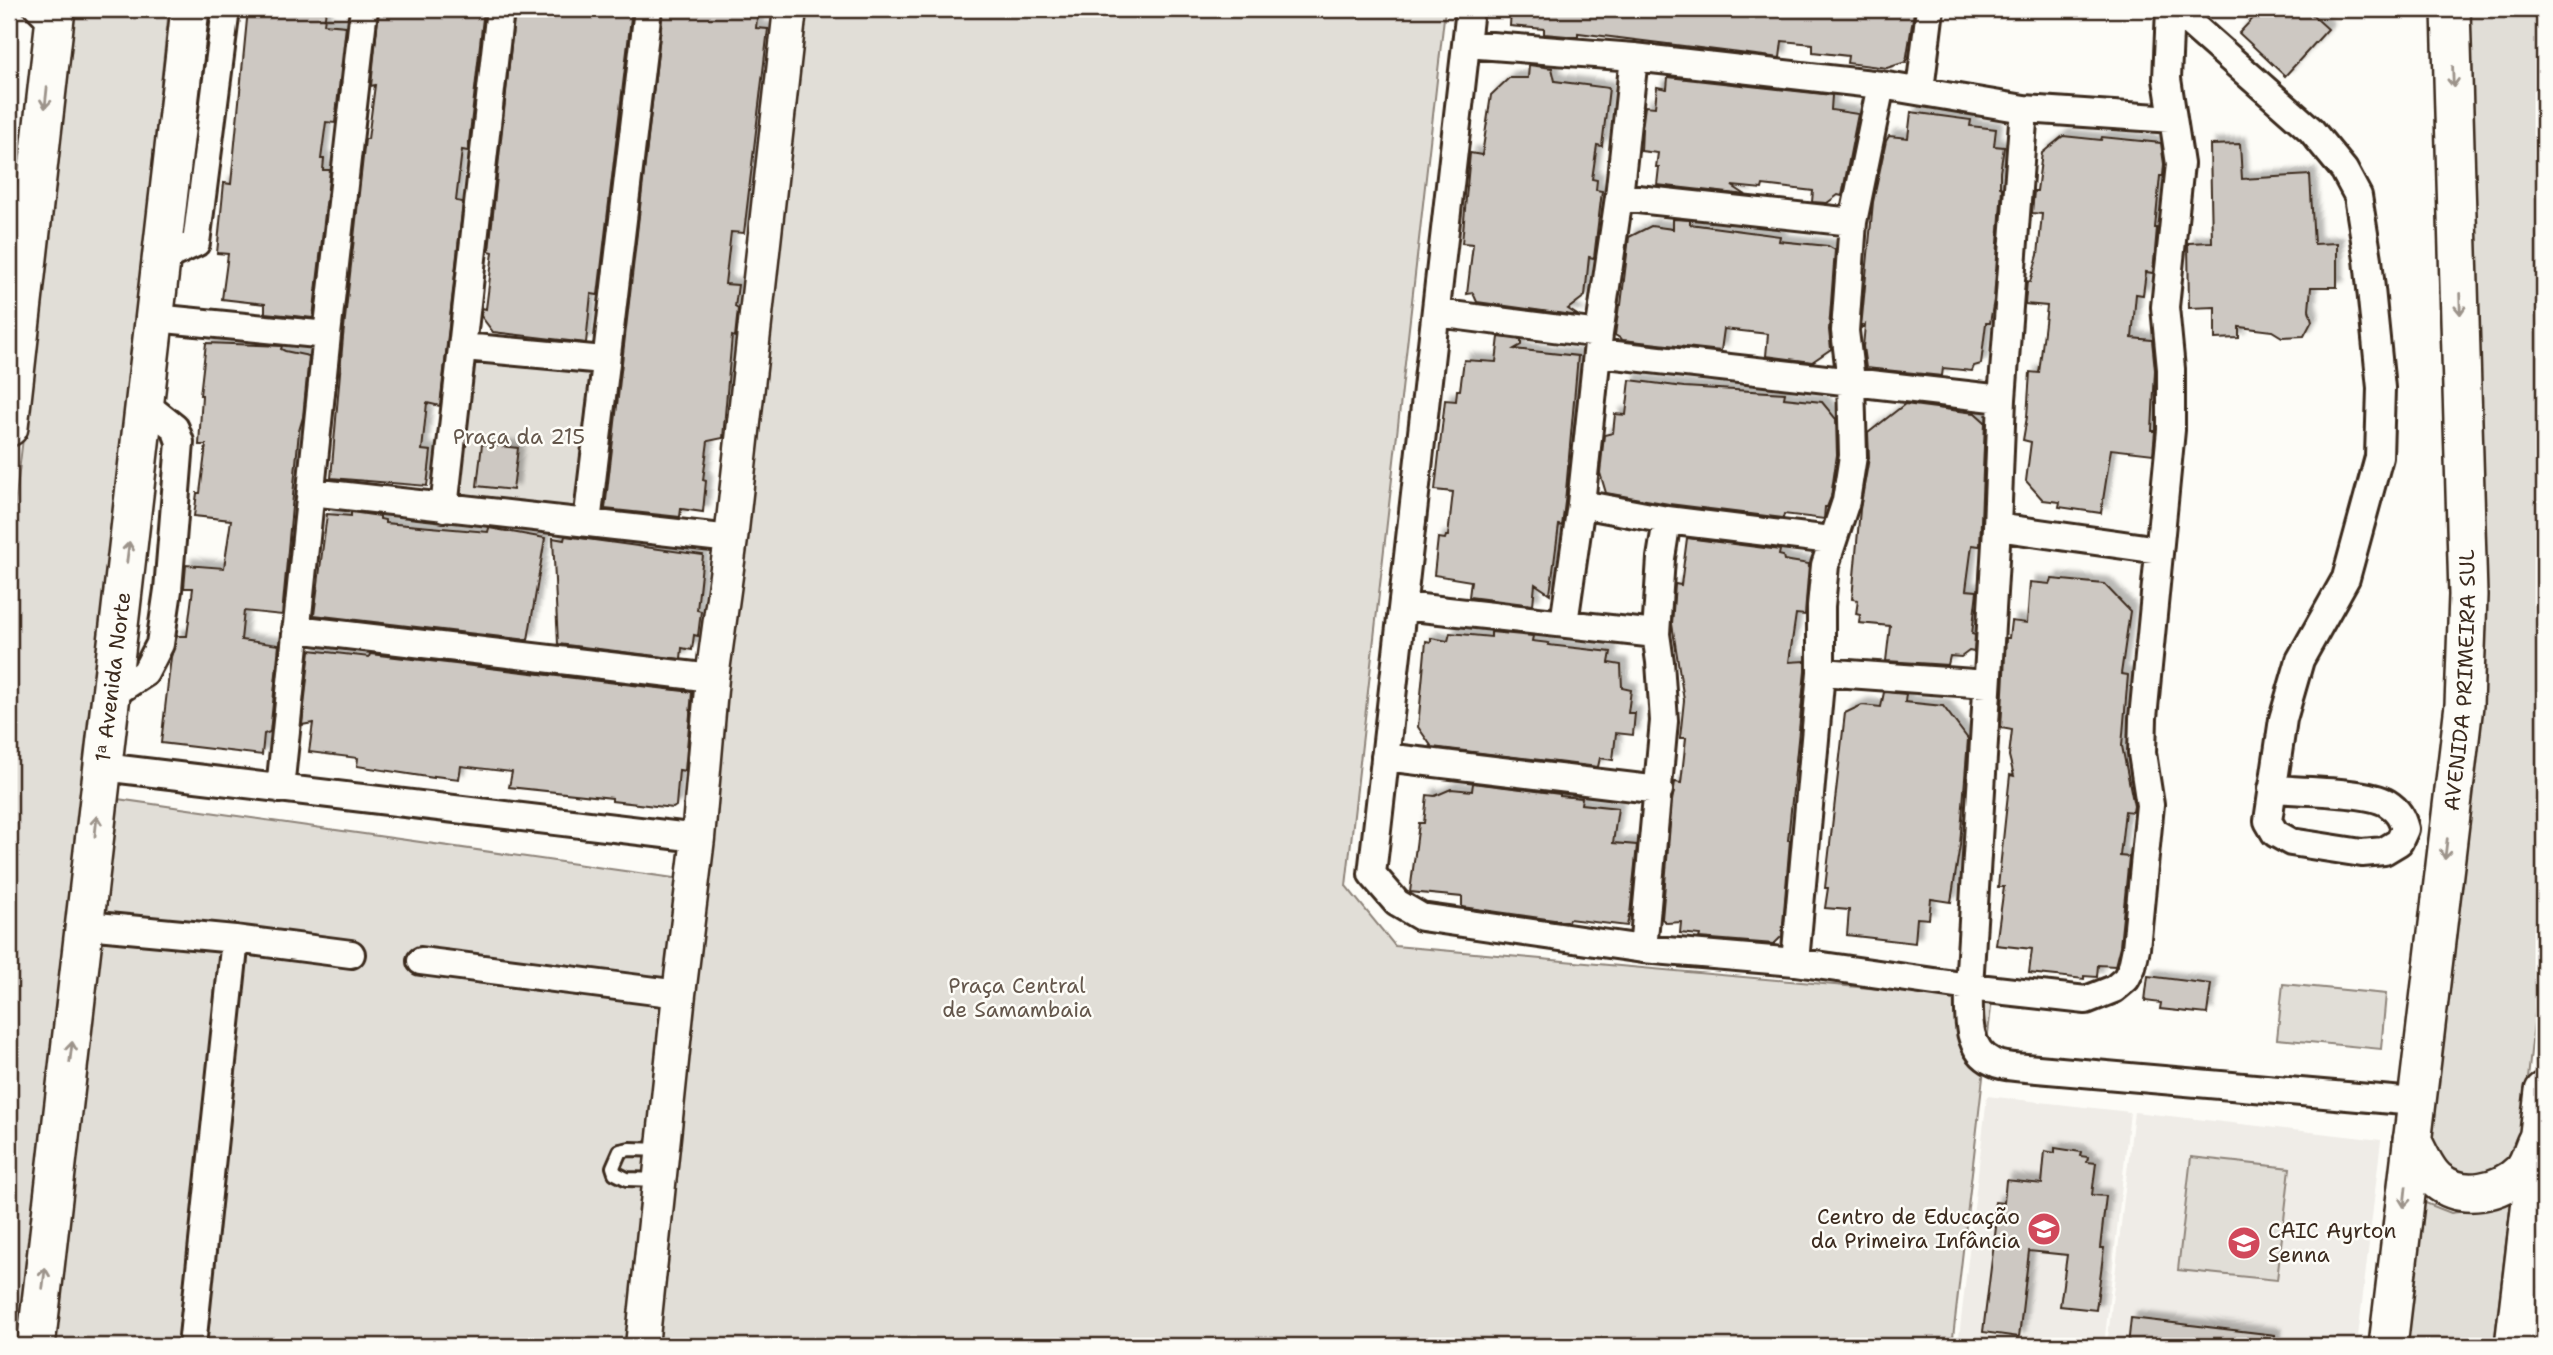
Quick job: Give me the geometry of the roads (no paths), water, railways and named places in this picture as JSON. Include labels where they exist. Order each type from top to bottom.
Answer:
[{"type":"main road","name":"1ᵃ Avenida Norte","points":[[36,1346],[190,9]]},
{"type":"main road","name":"AVENIDA PRIMEIRA SUL","points":[[2388,1346],[2464,705],[2468,595],[2451,9]]},
{"type":"main road","points":[[9,427],[47,16]]},
{"type":"main road","points":[[2514,1346],[2544,1091]]},
{"type":"main road","points":[[2412,1140],[2438,1182],[2461,1191],[2482,1192],[2502,1185],[2524,1169],[2540,1133]]},
{"type":"street","points":[[161,259],[196,243],[226,9]]},
{"type":"street","points":[[280,789],[364,9]]},
{"type":"street","points":[[444,508],[500,9]]},
{"type":"street","points":[[587,523],[604,360],[648,9]]},
{"type":"street","points":[[642,1346],[698,838],[712,678],[790,9]]},
{"type":"street","points":[[1470,9],[1372,874],[1397,903],[1421,917],[1643,949],[1795,962],[1969,987],[2086,1000],[2114,989],[2126,979],[2132,967],[2150,805],[2142,754],[2171,430],[2171,369],[2165,307],[2180,164],[2167,79],[2172,9]]},
{"type":"street","points":[[1920,90],[1930,9]]},
{"type":"street","points":[[2172,9],[2311,130],[2344,170],[2358,196],[2368,259],[2381,388],[2379,457],[2346,578],[2300,660],[2283,719],[2272,789],[2268,821],[2275,833],[2291,842],[2362,853],[2384,851],[2399,842],[2405,829],[2401,815],[2384,801],[2363,796],[2272,789]]},
{"type":"street","points":[[1466,44],[1634,57],[1881,85],[2024,109],[2173,119]]},
{"type":"street","points":[[1564,623],[1581,505],[1634,57]]},
{"type":"street","points":[[1795,962],[1821,672],[1821,606],[1825,565],[1846,501],[1853,456],[1851,381],[1845,331],[1853,222],[1881,85]]},
{"type":"street","points":[[2024,109],[2002,399],[1969,1026],[1982,1054],[1994,1063],[2039,1070],[2416,1102]]},
{"type":"street","points":[[1619,197],[1853,222]]},
{"type":"street","points":[[1437,313],[1599,344],[1851,381],[2002,399]]},
{"type":"street","points":[[155,318],[327,335]]},
{"type":"street","points":[[464,347],[604,360]]},
{"type":"street","points":[[311,492],[730,539]]},
{"type":"street","points":[[1581,505],[1667,520],[1831,540]]},
{"type":"street","points":[[1643,949],[1664,721],[1656,634],[1661,558],[1667,520]]},
{"type":"street","points":[[1997,527],[2159,550]]},
{"type":"street","points":[[1404,606],[1656,634]]},
{"type":"street","points":[[296,629],[712,678]]},
{"type":"street","points":[[1821,672],[1987,684]]},
{"type":"street","points":[[1385,757],[1659,790]]},
{"type":"street","points":[[103,767],[698,838]]},
{"type":"street","points":[[86,925],[235,939],[351,954]]},
{"type":"street","points":[[192,1346],[235,939]]},
{"type":"street","points":[[421,961],[679,993]]},
{"type":"place","name":"Centro de Educação da Primeira Infância","points":[[2044,1229]]},
{"type":"place","name":"CAIC Ayrton Senna","points":[[2244,1243]]},
{"type":"park label","name":"Praça da 215","points":[[519,437]]},
{"type":"park label","name":"Praça Central de Samambaia","points":[[1017,998]]}]
